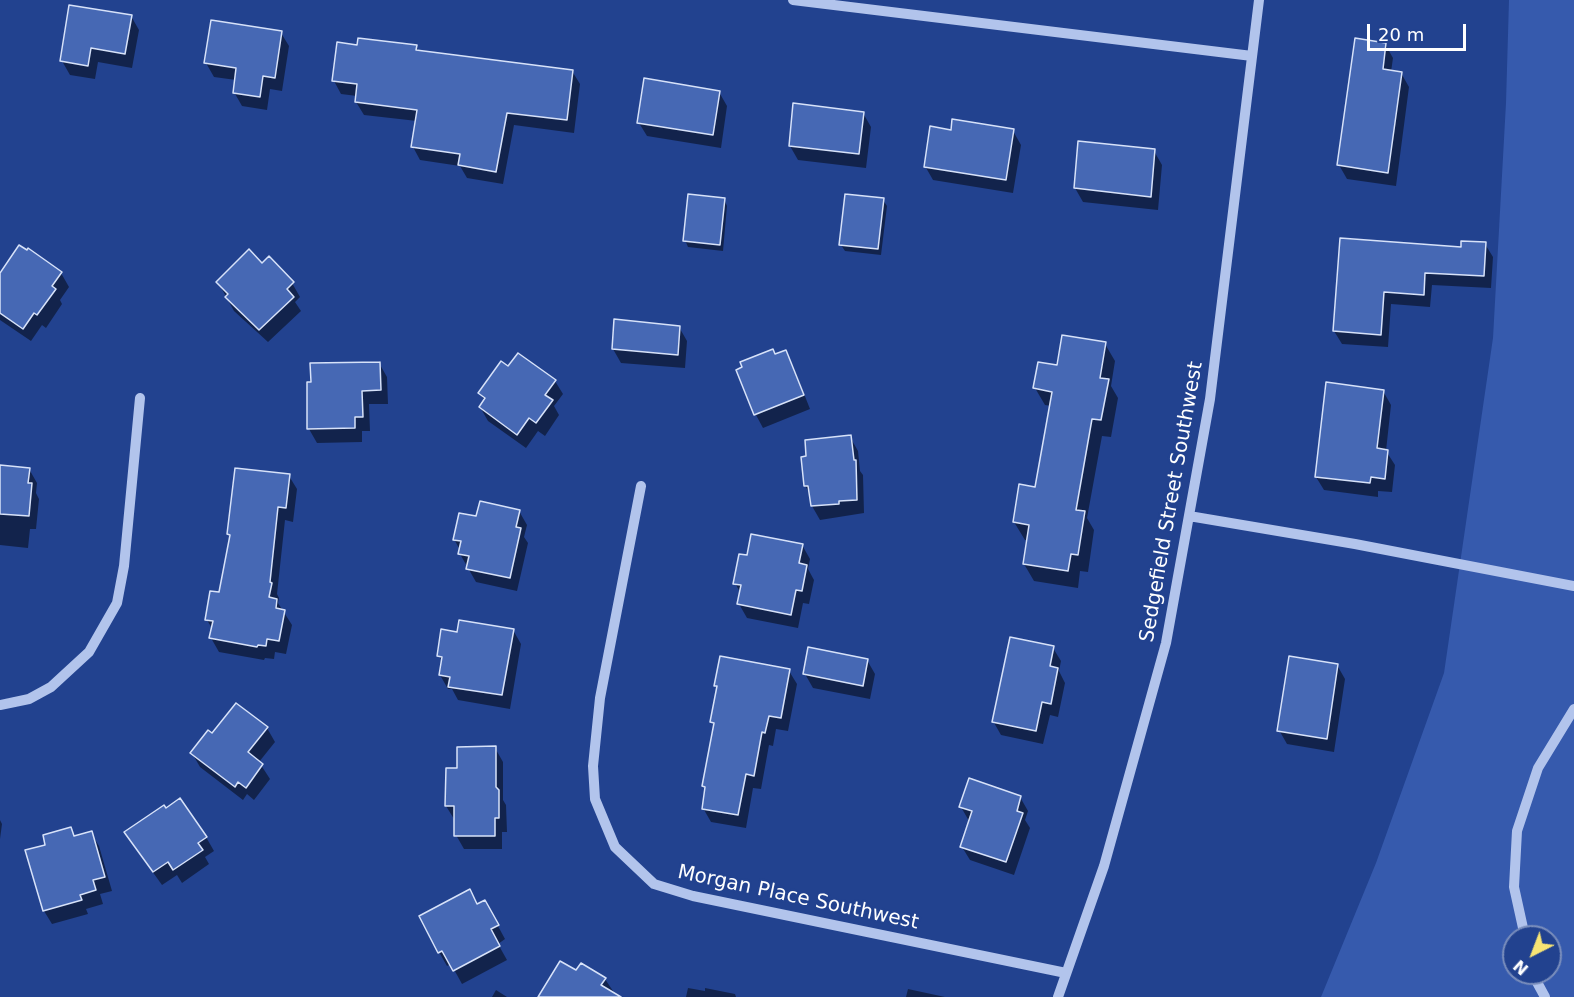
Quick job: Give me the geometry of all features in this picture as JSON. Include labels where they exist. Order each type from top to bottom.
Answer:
[{"type":"street","points":[[793,0],[1252,56]]},
{"type":"street","name":"Sedgefield Street Southwest","points":[[1058,997],[1104,866],[1167,643],[1210,399],[1259,0]]},
{"type":"street","points":[[0,705],[29,699],[51,687],[89,652],[117,603],[124,566],[140,398]]},
{"type":"street","name":"Morgan Place Southwest","points":[[641,486],[600,698],[593,766],[595,799],[615,847],[654,884],[693,896],[1066,973]]},
{"type":"street","points":[[1189,516],[1355,544],[1574,586]]},
{"type":"street","points":[[1522,925],[1514,887],[1517,831],[1538,768],[1574,709]]},
{"type":"shaded area","points":[[1509,0],[1574,0],[1574,997],[1321,997],[1376,863],[1444,673],[1493,338],[1506,103]]},
{"type":"building","points":[[69,5],[132,15],[125,54],[91,48],[88,66],[60,61]]},
{"type":"building","points":[[211,20],[282,31],[275,78],[263,76],[260,97],[233,93],[236,68],[204,63]]},
{"type":"building","points":[[358,38],[417,45],[416,50],[573,70],[567,120],[507,113],[496,172],[458,165],[460,154],[411,147],[417,110],[355,102],[357,84],[332,81],[337,42],[357,45]]},
{"type":"building","points":[[1355,38],[1386,43],[1383,69],[1402,72],[1388,173],[1337,165]]},
{"type":"building","points":[[644,78],[720,91],[713,135],[637,123]]},
{"type":"building","points":[[793,103],[864,112],[859,154],[789,146]]},
{"type":"building","points":[[952,119],[1014,129],[1006,180],[924,167],[930,126],[951,130]]},
{"type":"building","points":[[1078,141],[1155,149],[1151,197],[1074,188]]},
{"type":"building","points":[[688,194],[725,198],[720,245],[683,241]]},
{"type":"building","points":[[845,194],[884,198],[878,249],[839,245]]},
{"type":"building","points":[[1340,238],[1461,247],[1461,241],[1486,242],[1484,276],[1425,273],[1424,295],[1384,292],[1381,335],[1333,331]]},
{"type":"building","points":[[19,245],[27,250],[28,248],[62,272],[52,286],[56,289],[37,315],[34,313],[23,329],[0,313],[0,273]]},
{"type":"building","points":[[249,249],[262,263],[269,256],[294,282],[287,289],[294,297],[259,330],[225,297],[228,294],[216,282]]},
{"type":"building","points":[[614,319],[680,326],[678,355],[612,349]]},
{"type":"building","points":[[1062,335],[1106,342],[1100,378],[1109,379],[1101,420],[1092,419],[1076,510],[1085,511],[1078,555],[1071,554],[1068,571],[1023,564],[1029,525],[1013,522],[1019,484],[1035,487],[1052,392],[1033,388],[1038,362],[1057,365]]},
{"type":"building","points":[[773,349],[775,354],[786,350],[804,395],[754,415],[736,370],[742,367],[740,362]]},
{"type":"building","points":[[518,353],[556,380],[545,395],[553,400],[536,423],[529,418],[517,435],[479,407],[485,398],[478,393],[501,361],[508,366]]},
{"type":"building","points":[[380,362],[381,390],[362,391],[363,417],[355,417],[355,428],[307,429],[307,382],[311,382],[310,363]]},
{"type":"building","points":[[1326,382],[1384,390],[1377,448],[1388,450],[1385,479],[1371,477],[1370,483],[1315,477]]},
{"type":"building","points":[[851,435],[854,460],[856,460],[857,500],[811,506],[808,486],[804,486],[801,457],[806,456],[805,440]]},
{"type":"building","points":[[0,465],[30,468],[28,483],[32,483],[29,516],[0,514]]},
{"type":"building","points":[[235,468],[290,474],[286,508],[278,507],[269,597],[277,599],[276,608],[285,610],[279,641],[267,639],[266,646],[258,645],[257,647],[209,638],[213,621],[205,620],[210,591],[219,592],[230,535],[227,534]]},
{"type":"building","points":[[480,501],[520,510],[516,527],[521,528],[510,578],[466,569],[469,556],[458,554],[461,541],[453,540],[459,513],[476,516]]},
{"type":"building","points":[[751,534],[803,544],[799,563],[807,565],[802,591],[796,590],[791,615],[737,604],[741,585],[733,584],[739,554],[747,555]]},
{"type":"building","points":[[459,620],[514,629],[502,695],[448,687],[450,677],[439,675],[442,657],[437,656],[441,629],[457,632]]},
{"type":"building","points":[[1010,637],[1054,646],[1050,666],[1058,668],[1051,704],[1042,702],[1036,731],[992,722]]},
{"type":"building","points":[[808,647],[868,659],[863,686],[803,674]]},
{"type":"building","points":[[720,656],[790,669],[781,718],[769,716],[765,733],[762,732],[754,776],[746,774],[738,815],[702,809],[705,787],[702,786],[714,723],[710,722]]},
{"type":"building","points":[[1289,656],[1338,664],[1327,739],[1277,731]]},
{"type":"building","points":[[236,703],[268,727],[248,752],[263,764],[246,788],[238,782],[235,787],[190,753],[208,730],[212,733]]},
{"type":"building","points":[[496,746],[499,818],[495,818],[495,836],[454,836],[454,806],[445,806],[446,768],[457,768],[457,747]]},
{"type":"building","points":[[969,778],[1021,796],[1017,811],[1023,813],[1006,862],[960,847],[972,811],[959,807]]},
{"type":"building","points":[[180,798],[207,837],[198,843],[203,850],[173,870],[168,862],[153,872],[124,832],[164,805],[166,808]]},
{"type":"building","points":[[71,827],[74,836],[92,831],[105,877],[93,880],[96,890],[80,895],[82,900],[43,911],[25,850],[45,845],[43,835]]},
{"type":"building","points":[[470,889],[477,904],[485,900],[499,925],[491,929],[500,946],[453,971],[442,951],[438,953],[419,916]]},
{"type":"building","points":[[560,961],[576,970],[581,963],[606,978],[601,985],[621,997],[538,997]]}]
